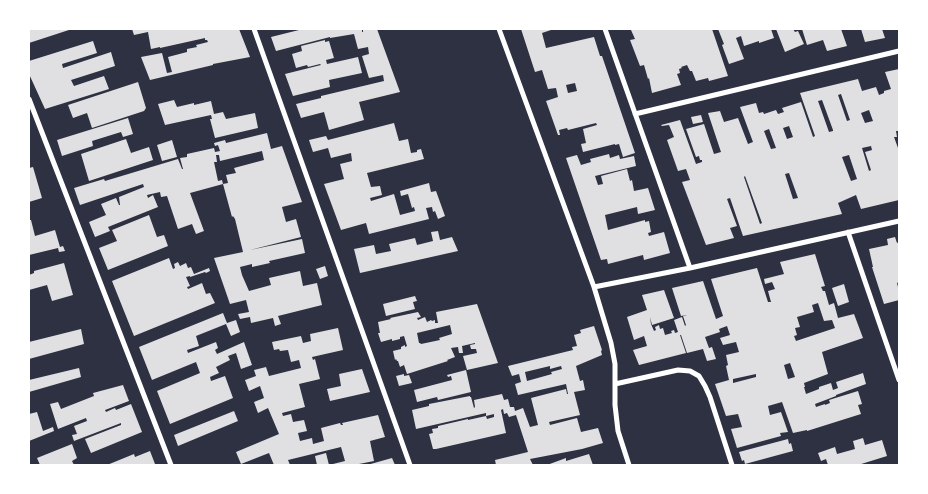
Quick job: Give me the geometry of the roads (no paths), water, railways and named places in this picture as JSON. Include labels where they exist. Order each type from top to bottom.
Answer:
[{"type":"street","points":[[254,29],[410,465]]},
{"type":"street","points":[[499,29],[594,287],[611,343],[615,364],[615,405],[618,431],[629,465]]},
{"type":"street","points":[[605,29],[690,268]]},
{"type":"street","points":[[635,114],[899,51]]},
{"type":"street","points":[[29,99],[171,465]]},
{"type":"street","points":[[594,287],[690,268],[899,221]]},
{"type":"street","points":[[848,232],[899,380]]},
{"type":"street","points":[[615,384],[678,370],[690,371],[699,376],[710,397],[732,465]]}]
